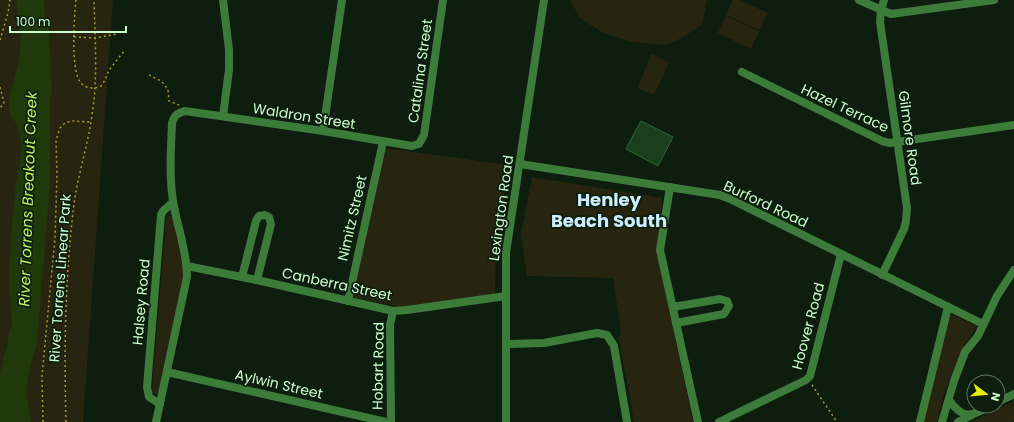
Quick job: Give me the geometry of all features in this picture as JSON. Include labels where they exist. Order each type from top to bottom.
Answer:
[{"type":"street","points":[[223,0],[230,70],[223,116]]},
{"type":"street","points":[[323,131],[342,0]]},
{"type":"street","name":"Catalina Street","points":[[419,144],[424,135],[443,0]]},
{"type":"street","name":"Lexington Road","points":[[506,422],[506,253],[544,0]]},
{"type":"street","points":[[859,0],[892,14],[994,0]]},
{"type":"street","name":"Gilmore Road","points":[[882,275],[904,229],[907,208],[880,22],[884,0]]},
{"type":"street","name":"Hazel Terrace","points":[[742,72],[882,141],[890,143],[1014,125]]},
{"type":"street","points":[[156,422],[187,277],[187,266],[173,202],[170,175],[172,123],[175,116],[183,111]]},
{"type":"street","name":"Waldron Street","points":[[183,111],[323,131],[383,142],[412,146],[419,144]]},
{"type":"street","name":"Nimitz Street","points":[[348,301],[383,142]]},
{"type":"street","name":"Burford Road","points":[[520,164],[720,195],[983,324]]},
{"type":"street","points":[[670,187],[660,250],[698,422]]},
{"type":"street","name":"Halsey Road","points":[[160,404],[149,397],[147,387],[161,215],[163,211],[173,202]]},
{"type":"street","points":[[242,277],[256,220],[259,216],[265,215],[269,218],[271,224],[257,280]]},
{"type":"street","name":"Hoover Road","points":[[719,422],[810,376],[841,254]]},
{"type":"street","name":"Canberra Street","points":[[187,266],[257,280],[393,311],[506,296]]},
{"type":"street","points":[[942,422],[965,352],[978,336],[1001,288],[1014,270]]},
{"type":"street","points":[[673,307],[720,299],[727,301],[728,306],[724,314],[676,323]]},
{"type":"street","points":[[920,422],[948,307]]},
{"type":"street","name":"Hobart Road","points":[[390,422],[390,325],[393,311]]},
{"type":"street","points":[[506,344],[544,344],[597,333],[607,335],[614,346],[627,422]]},
{"type":"street","name":"Aylwin Street","points":[[167,372],[386,422]]},
{"type":"street","points":[[949,400],[961,413],[973,415]]},
{"type":"street","points":[[958,422],[973,415]]},
{"type":"path","points":[[0,40],[8,13],[10,0]]},
{"type":"path","points":[[76,0],[74,37],[75,58],[79,80],[90,88],[98,88],[103,84],[109,70],[125,50]]},
{"type":"path","name":"River Torrens Linear Park","points":[[66,422],[64,338],[76,188],[93,114],[95,88],[94,0]]},
{"type":"path","points":[[74,37],[95,38],[117,34]]},
{"type":"path","points":[[149,75],[164,83],[167,87],[169,100],[179,104],[183,111]]},
{"type":"path","points":[[0,87],[4,103],[0,108]]},
{"type":"path","points":[[43,422],[42,376],[56,238],[56,140],[60,128],[65,123],[72,121],[91,122]]},
{"type":"path","points":[[808,378],[836,422]]},
{"type":"shaded area","points":[[0,0],[113,0],[83,422],[0,422]]},
{"type":"shaded area","points":[[570,0],[707,0],[702,24],[682,38],[666,45],[633,42],[603,33],[580,18]]},
{"type":"shaded area","points":[[733,0],[740,0],[768,13],[759,30],[726,15]]},
{"type":"shaded area","points":[[726,16],[759,31],[751,49],[718,33]]},
{"type":"shaded area","points":[[652,54],[669,62],[654,95],[637,88]]},
{"type":"shaded area","points":[[385,148],[509,165],[496,250],[495,295],[400,307],[353,297]]},
{"type":"shaded area","points":[[532,177],[662,198],[657,252],[693,422],[634,422],[619,339],[621,331],[613,278],[527,276],[521,234]]},
{"type":"shaded area","points":[[168,216],[172,216],[173,219],[185,277],[160,394],[157,395],[152,392],[152,388],[166,222]]},
{"type":"shaded area","points":[[949,313],[976,326],[944,393],[937,422],[923,422]]},
{"type":"shaded area","points":[[1014,401],[1014,421],[971,422],[987,414],[1006,414],[1006,405]]},
{"type":"water","name":"River Torrens Breakout Creek","points":[[16,0],[44,0],[45,19],[49,30],[52,91],[50,100],[50,185],[37,342],[28,377],[26,393],[31,422],[0,422],[0,374],[12,323],[9,283],[11,236],[15,191],[22,147],[16,123],[11,116],[9,107],[10,95],[19,60],[21,38]]},
{"type":"building","points":[[641,121],[673,137],[658,166],[626,149]]},
{"type":"district","name":"Henley Beach South","points":[[609,210]]}]
